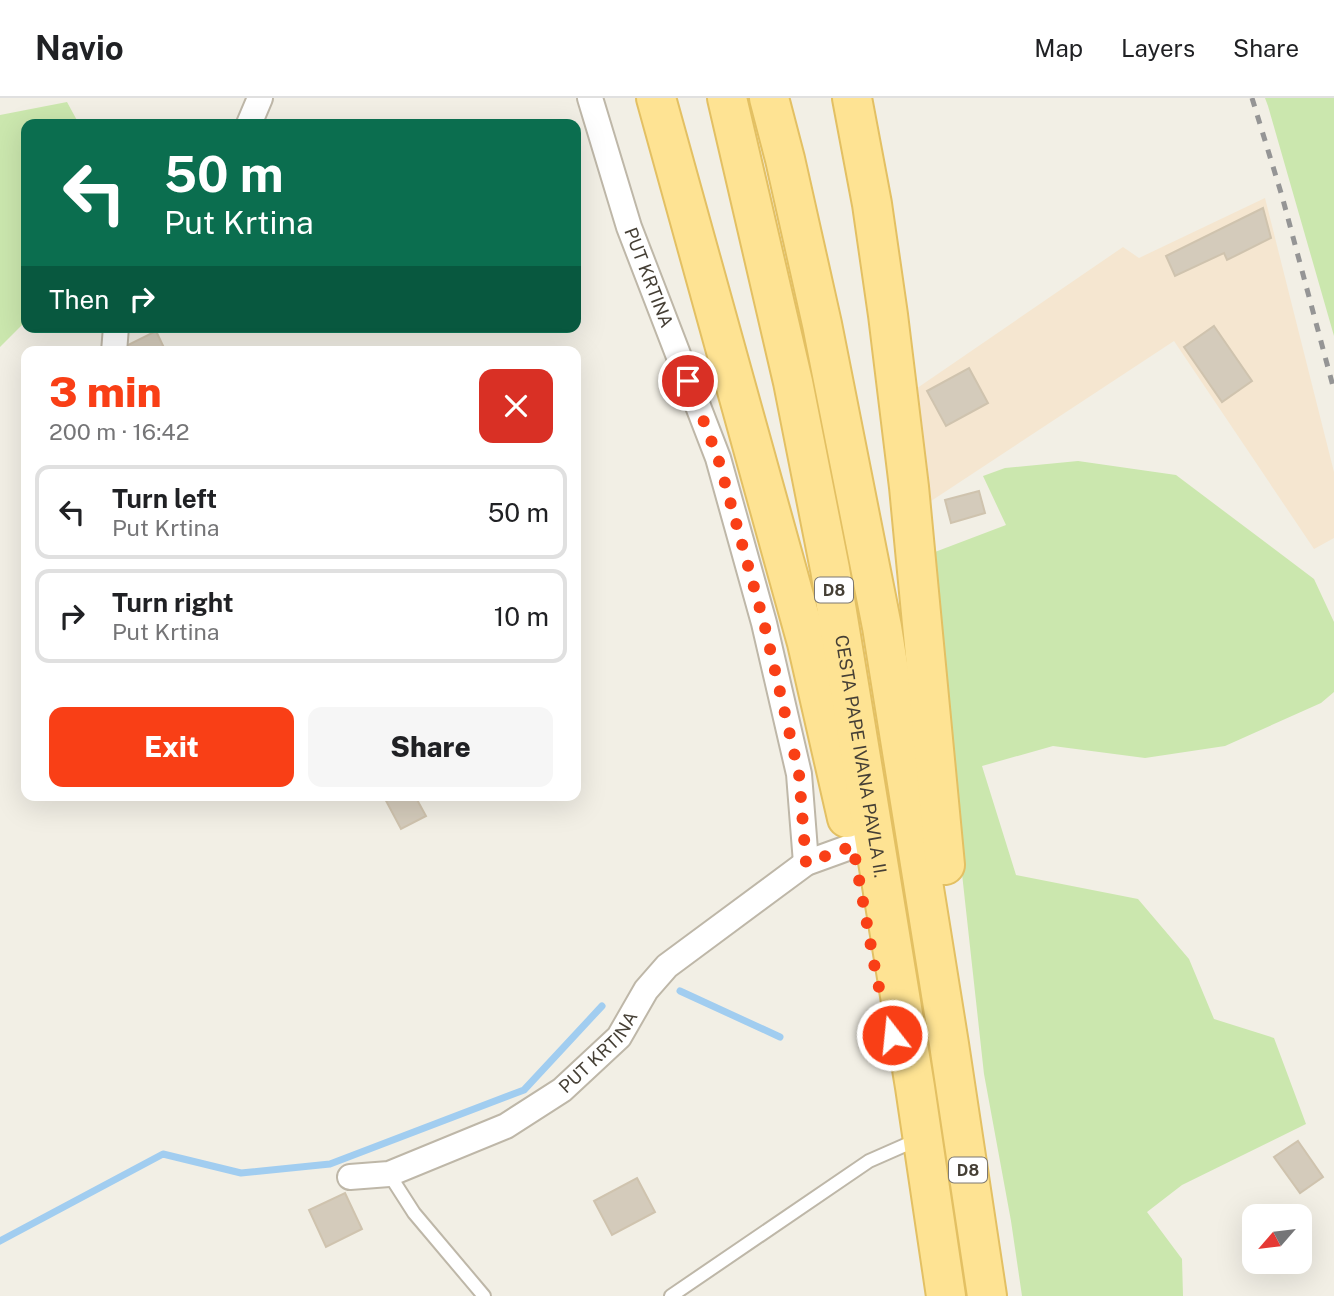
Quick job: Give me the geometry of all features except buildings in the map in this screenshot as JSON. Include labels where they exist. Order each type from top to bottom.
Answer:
[{"type":"main road","points":[[656,98],[807,643],[853,846],[877,980],[892,1035],[915,1087]]},
{"type":"main road","name":"CESTA PAPE IVANA PAVLA II.","points":[[727,98],[793,382],[830,569],[915,1087],[946,1296]]},
{"type":"main road","name":"D8","points":[[769,98],[822,324],[882,626],[986,1296]]},
{"type":"main road","points":[[852,98],[873,204],[909,487],[942,847],[957,971],[956,1009],[949,1044]]},
{"type":"street","points":[[251,119],[260,98]]},
{"type":"street","name":"PUT KRTINA","points":[[590,98],[629,227],[721,471],[764,623],[799,774],[806,863]]},
{"type":"street","name":"PUT KRTINA","points":[[350,1177],[389,1174],[506,1126],[562,1090],[619,1037],[646,990],[667,966],[806,863],[853,846]]},
{"type":"lane","points":[[671,1296],[869,1161],[922,1138]]},
{"type":"lane","points":[[389,1174],[414,1213],[484,1296]]},
{"type":"shaded area","points":[[1265,198],[1334,472],[1334,538],[1314,549],[1174,341],[922,507],[910,393],[1123,247],[1139,258]]},
{"type":"green space","points":[[1265,98],[1334,98],[1334,336],[1268,106]]},
{"type":"green space","points":[[67,102],[76,119],[21,119],[21,326],[0,347],[0,115]]},
{"type":"green space","points":[[1078,461],[1176,475],[1314,579],[1334,622],[1334,692],[1321,703],[1225,746],[1145,758],[1053,746],[982,766],[1016,875],[1138,899],[1189,959],[1214,1019],[1274,1038],[1306,1124],[1182,1185],[1147,1212],[1182,1259],[1183,1296],[1022,1296],[984,1074],[927,555],[1006,525],[983,476],[1005,468]]},
{"type":"waterway","points":[[680,991],[780,1037]]},
{"type":"waterway","points":[[0,1241],[163,1154],[241,1173],[330,1164],[524,1090],[602,1006]]},
{"type":"railway","points":[[1252,98],[1282,196],[1334,390]]},
{"type":"route","points":[[688,381],[718,458],[764,623],[799,774],[806,863],[853,846],[877,980],[892,1035]]}]
